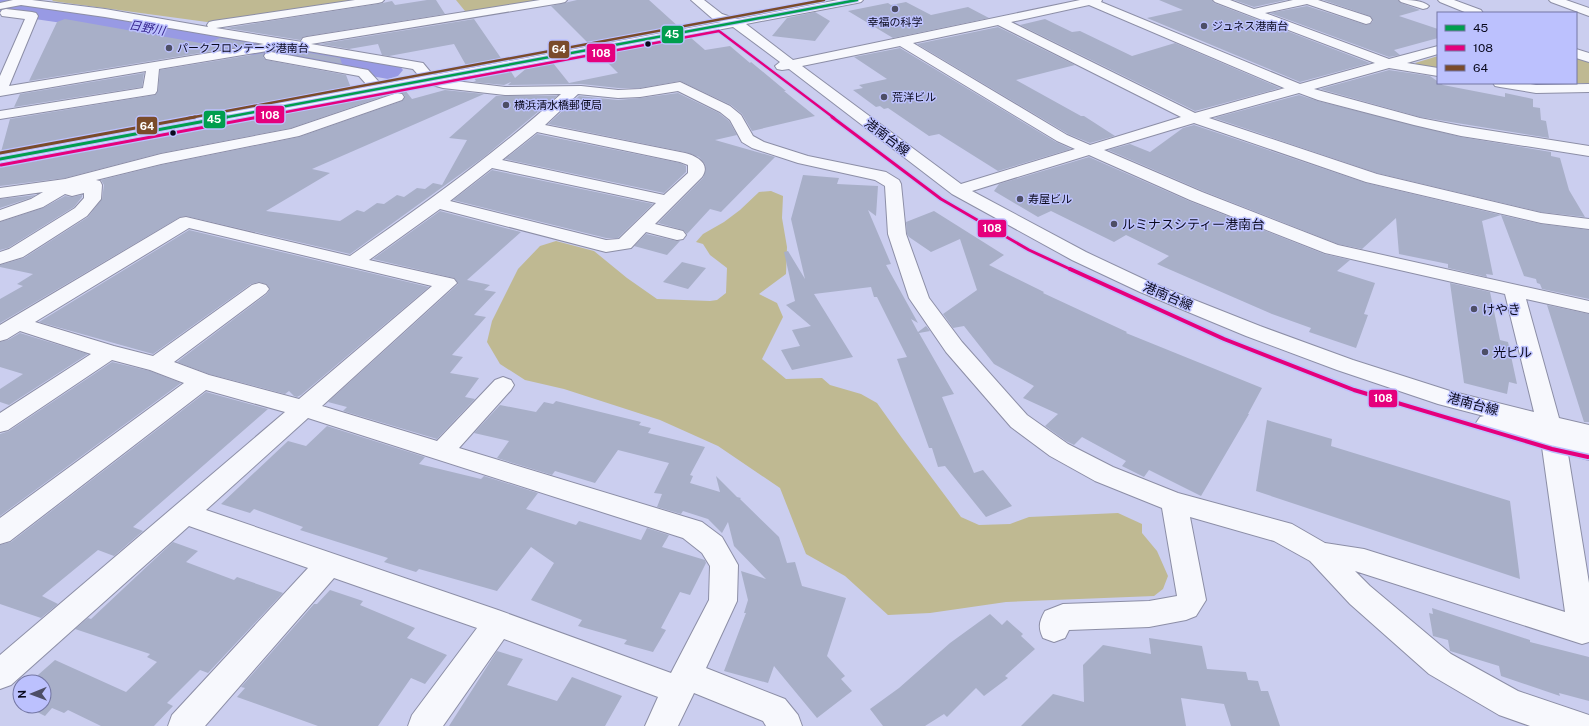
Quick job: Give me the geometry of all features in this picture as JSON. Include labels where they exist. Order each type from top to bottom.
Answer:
[{"type":"street","points":[[7,0],[25,1],[105,13],[418,66],[432,79]]},
{"type":"street","points":[[194,28],[378,0]]},
{"type":"street","points":[[0,12],[32,16],[12,49],[0,92],[561,0]]},
{"type":"street","points":[[698,0],[719,21],[784,65],[902,42],[1091,0],[1289,85],[1324,97],[1419,122],[1500,138],[1589,151]]},
{"type":"street","points":[[0,159],[432,79],[815,0]]},
{"type":"street","points":[[719,21],[735,22],[857,0]]},
{"type":"street","points":[[1219,0],[1389,64],[1437,72]]},
{"type":"street","points":[[1252,13],[1307,0],[1366,20]]},
{"type":"street","points":[[1405,0],[1423,6]]},
{"type":"street","points":[[1444,0],[1474,12]]},
{"type":"street","points":[[1555,0],[1589,12]]},
{"type":"street","points":[[0,6],[25,1]]},
{"type":"street","points":[[453,5],[462,16]]},
{"type":"street","points":[[1000,21],[1194,118],[1372,178],[1541,218],[1589,224]]},
{"type":"street","points":[[735,22],[886,152],[945,194],[1032,246],[1128,292],[1226,334],[1356,384],[1552,433],[1589,452]]},
{"type":"street","points":[[902,42],[1062,138],[1196,196],[1332,250],[1589,307]]},
{"type":"street","points":[[958,190],[1194,118],[1437,50]]},
{"type":"street","points":[[247,51],[363,73],[372,82]]},
{"type":"street","points":[[1577,53],[1589,58]]},
{"type":"street","name":"港南台線","points":[[784,65],[958,190],[1079,256],[1147,288],[1253,331],[1345,365],[1552,433],[1589,434]]},
{"type":"street","points":[[0,115],[150,91],[153,67]]},
{"type":"street","points":[[0,193],[67,184],[161,158],[294,133],[382,102],[432,79]]},
{"type":"street","points":[[0,148],[372,82],[432,79],[505,91],[574,90],[618,94],[640,93],[680,86],[725,109],[736,118],[747,139],[758,145],[804,160],[880,176],[893,184],[896,234],[919,298],[954,347],[1019,421],[1060,450],[1104,474],[1174,502],[1282,532],[1320,552],[1364,561],[1586,632],[1552,433],[1514,290]]},
{"type":"street","points":[[1506,84],[1536,89],[1589,88]]},
{"type":"street","points":[[353,262],[437,203],[534,127],[574,90]]},
{"type":"street","points":[[437,203],[606,246],[624,244],[696,174],[696,163],[678,156],[534,127]]},
{"type":"street","points":[[489,162],[668,201]]},
{"type":"street","points":[[37,203],[67,184]]},
{"type":"street","points":[[0,216],[64,193],[94,185],[92,199],[81,212],[16,253],[0,258]]},
{"type":"street","points":[[0,675],[447,283],[186,222],[8,328]]},
{"type":"street","points":[[642,226],[677,235]]},
{"type":"street","points":[[157,364],[259,289]]},
{"type":"street","points":[[8,328],[157,364],[202,381],[304,409],[692,530],[712,545],[724,565],[723,601],[661,726]]},
{"type":"street","points":[[0,424],[109,352]]},
{"type":"street","points":[[0,533],[202,381]]},
{"type":"street","points":[[441,452],[502,385]]},
{"type":"street","points":[[1054,629],[1055,620],[1063,617],[1149,614],[1186,607],[1192,600],[1174,502]]},
{"type":"street","points":[[183,513],[498,622],[774,710],[786,726]]},
{"type":"street","points":[[1320,552],[1360,595],[1440,664],[1510,704],[1578,726]]},
{"type":"street","points":[[184,726],[329,564]]},
{"type":"street","points":[[424,726],[498,622]]},
{"type":"shaded area","points":[[353,0],[207,22],[52,1]]},
{"type":"shaded area","points":[[456,0],[545,0],[473,12],[465,11]]},
{"type":"shaded area","points":[[1437,56],[1437,69],[1415,63]]},
{"type":"shaded area","points":[[1577,56],[1589,61],[1589,83],[1577,83]]},
{"type":"shaded area","points":[[1517,84],[1556,84],[1522,85]]},
{"type":"shaded area","points":[[771,191],[783,196],[782,218],[787,247],[786,274],[759,294],[777,303],[783,317],[762,359],[786,379],[822,378],[830,385],[861,394],[877,403],[961,517],[979,525],[1010,524],[1029,517],[1118,513],[1142,524],[1142,533],[1157,551],[1168,576],[1163,589],[1154,596],[1006,602],[930,613],[888,615],[845,576],[806,554],[780,488],[718,446],[660,420],[564,389],[525,380],[500,364],[487,342],[492,321],[518,269],[540,246],[556,241],[594,251],[627,278],[657,299],[717,300],[726,293],[727,268],[710,255],[703,244],[696,242],[703,234],[724,222],[740,210],[759,192]]},
{"type":"building","points":[[436,0],[445,14],[307,36],[300,40],[226,28],[392,1],[395,5]]},
{"type":"building","points":[[577,0],[649,0],[680,28],[590,45],[551,6]]},
{"type":"building","points":[[1159,0],[1212,0],[1214,3],[1370,63],[1300,82],[1147,18],[1183,10]]},
{"type":"building","points":[[1234,0],[1286,0],[1254,7]]},
{"type":"building","points":[[1323,0],[1398,0],[1401,3],[1420,10],[1399,16],[1437,29],[1437,38],[1394,50],[1400,55],[1389,57],[1270,13],[1307,6],[1366,25],[1373,21],[1370,16]]},
{"type":"building","points":[[906,2],[931,15],[968,7],[989,18],[893,38],[848,11],[888,3],[891,5]]},
{"type":"building","points":[[815,12],[830,21],[815,41],[772,36],[787,18]]},
{"type":"building","name":"パークフロンテージ港南台","points":[[65,19],[206,44],[220,38],[255,44],[29,81],[57,22]]},
{"type":"building","points":[[474,19],[503,61],[467,67],[454,44],[389,56],[382,55],[378,44],[349,49],[320,44]]},
{"type":"building","points":[[1045,19],[1072,32],[1080,31],[1132,56],[1175,43],[1280,88],[1195,111],[1020,25]]},
{"type":"building","points":[[998,27],[1075,65],[1016,80],[1081,116],[1084,116],[1115,136],[1090,143],[1068,134],[917,44]]},
{"type":"building","points":[[690,37],[705,50],[730,46],[815,116],[752,131],[742,114],[731,105],[680,81],[640,88],[618,88],[581,84],[508,85],[511,82],[504,85],[473,82],[476,81],[473,77],[510,70],[515,78],[528,67],[553,63],[569,83],[618,73],[598,53]]},
{"type":"building","points":[[280,48],[340,58],[342,64],[275,51]]},
{"type":"building","points":[[900,48],[1056,142],[1071,149],[998,171],[939,134],[929,136],[888,108],[884,109],[880,106],[876,107],[853,90],[863,88],[859,85],[887,79],[854,57]]},
{"type":"building","points":[[264,53],[263,57],[266,60],[346,75],[351,88],[1,152],[10,119],[155,95],[158,91],[160,70]]},
{"type":"building","points":[[1389,70],[1430,76],[1437,81],[1437,84],[1505,97],[1505,93],[1533,99],[1533,107],[1540,108],[1541,120],[1546,121],[1549,138],[1420,117],[1320,89]]},
{"type":"building","points":[[144,73],[142,87],[14,107],[20,94]]},
{"type":"building","points":[[405,90],[412,99],[445,90],[484,94],[312,169],[330,173],[266,211],[340,221],[357,210],[364,212],[377,203],[384,204],[397,195],[404,197],[417,188],[425,189],[433,183],[442,185],[467,140],[449,138],[496,96],[557,96],[484,157],[350,254],[186,216],[180,217],[0,323],[0,299],[23,286],[17,284],[33,274],[0,267],[0,265],[24,258],[88,217],[102,199],[104,185],[101,180],[161,165],[299,137],[402,101],[405,96],[402,93],[397,92]]},
{"type":"building","points":[[396,92],[291,128],[161,153],[65,178],[0,186],[0,165]]},
{"type":"building","points":[[678,93],[719,113],[729,121],[737,135],[715,140],[775,157],[721,212],[710,209],[687,234],[683,230],[658,223],[703,178],[706,168],[705,164],[699,157],[685,152],[548,124],[579,96],[618,100]]},
{"type":"building","points":[[1299,95],[1461,137],[1551,152],[1551,156],[1560,158],[1569,190],[1585,217],[1541,212],[1377,173],[1214,118]]},
{"type":"building","points":[[1194,125],[1366,183],[1501,215],[1482,221],[1493,275],[1486,274],[1487,277],[1448,268],[1448,264],[1399,254],[1396,218],[1362,249],[1338,244],[1203,191],[1108,150],[1130,144],[1150,152],[1183,128]]},
{"type":"building","points":[[537,134],[680,163],[686,166],[686,172],[664,193],[505,159]]},
{"type":"building","points":[[1089,157],[1189,201],[1324,254],[1350,260],[1337,271],[1375,283],[1364,314],[1368,315],[1356,348],[1309,332],[1311,328],[1272,314],[1157,264],[1169,256],[1126,235],[1114,242],[1051,211],[1038,217],[994,191],[999,184]]},
{"type":"building","points":[[492,170],[653,204],[618,238],[606,238],[453,200]]},
{"type":"building","points":[[803,175],[839,178],[837,184],[878,186],[876,216],[868,210],[891,264],[886,265],[918,323],[911,319],[918,332],[926,326],[930,331],[919,333],[954,394],[942,397],[974,473],[983,470],[1012,506],[986,517],[945,466],[938,467],[932,448],[929,448],[897,359],[907,357],[877,297],[874,297],[871,287],[814,294],[853,357],[792,370],[781,350],[800,346],[792,330],[811,326],[786,305],[795,301],[784,252],[788,251],[805,279],[791,219]]},
{"type":"building","points":[[36,195],[30,198],[0,208],[0,199]]},
{"type":"building","points":[[82,195],[74,207],[8,248],[0,250],[0,222],[43,208],[65,196],[72,197]]},
{"type":"building","points":[[440,211],[521,232],[467,280],[490,285],[484,290],[496,292],[474,315],[486,317],[452,355],[463,357],[450,373],[479,378],[465,397],[475,399],[437,439],[343,411],[347,407],[328,402],[458,284],[454,278],[373,259]]},
{"type":"building","points":[[934,211],[1004,255],[989,265],[1044,292],[1043,293],[1127,332],[1126,333],[1262,388],[1249,414],[1201,496],[1149,470],[1144,477],[1122,466],[1126,461],[1082,437],[1074,445],[1066,441],[1045,426],[1058,414],[1023,398],[1034,386],[994,364],[964,326],[953,328],[943,314],[977,290],[960,239],[931,252],[907,234],[906,222]]},
{"type":"building","points":[[1501,215],[1541,224],[1589,230],[1589,299],[1542,289],[1540,284],[1537,283],[1536,279],[1524,276]]},
{"type":"building","points":[[189,230],[429,287],[297,397],[289,391],[285,394],[209,374],[177,362],[267,294],[270,289],[266,284],[259,282],[251,284],[153,354],[39,322]]},
{"type":"building","points":[[646,234],[680,241],[667,255],[634,246]]},
{"type":"building","points":[[682,262],[706,268],[688,289],[663,282]]},
{"type":"building","points":[[1450,283],[1490,292],[1500,340],[1508,342],[1517,384],[1509,382],[1507,394],[1464,383]]},
{"type":"building","points":[[1547,305],[1589,314],[1589,422],[1584,422]]},
{"type":"building","points":[[20,333],[88,354],[9,405],[0,402],[0,389],[23,374],[0,367],[0,342],[8,340]]},
{"type":"building","points":[[112,362],[150,371],[181,383],[0,516],[0,434],[9,431]]},
{"type":"building","points":[[206,392],[268,409],[133,527],[143,531],[114,556],[98,550],[42,596],[58,604],[41,618],[0,604],[0,545],[11,542]]},
{"type":"building","points":[[556,401],[641,422],[639,425],[651,428],[648,433],[705,447],[690,475],[693,476],[690,483],[720,492],[716,476],[737,497],[741,498],[740,499],[779,537],[787,563],[795,562],[802,586],[846,598],[827,656],[845,676],[841,679],[852,691],[817,718],[774,666],[768,683],[724,671],[746,613],[744,613],[748,600],[741,571],[766,579],[734,546],[728,522],[722,533],[708,519],[683,511],[681,514],[657,507],[662,494],[654,493],[669,463],[618,450],[595,483],[555,471],[552,475],[497,458],[509,441],[474,433],[500,405],[536,412],[544,402],[553,404]]},
{"type":"building","points":[[1267,420],[1332,439],[1331,446],[1510,501],[1520,579],[1256,491]]},
{"type":"building","points":[[327,426],[425,457],[419,464],[481,479],[484,476],[538,493],[526,509],[576,525],[579,521],[641,540],[647,528],[669,535],[662,547],[705,560],[706,563],[690,595],[680,592],[661,628],[666,630],[653,652],[624,644],[627,640],[578,626],[582,620],[531,600],[554,563],[531,547],[497,591],[419,569],[416,572],[384,562],[388,558],[300,530],[303,527],[254,509],[250,513],[221,504],[288,441],[306,446]]},
{"type":"building","points":[[173,542],[198,551],[186,562],[234,580],[237,577],[283,593],[208,673],[200,670],[167,703],[173,706],[154,726],[101,726],[68,710],[64,713],[52,708],[52,674],[39,674],[55,660],[126,692],[157,662],[147,657],[150,654],[75,629],[88,618],[91,619]]},
{"type":"building","points":[[330,590],[363,601],[360,605],[415,628],[407,638],[447,655],[425,684],[411,678],[378,726],[318,726],[237,697],[245,688],[241,687],[314,604],[317,604]]},
{"type":"building","points":[[1432,608],[1530,640],[1530,642],[1589,657],[1589,701],[1559,693],[1560,696],[1501,676],[1499,666],[1450,651],[1448,640],[1433,636],[1429,613],[1433,614]]},
{"type":"building","points":[[990,614],[1002,625],[1007,620],[1023,634],[1021,636],[1035,649],[1005,676],[1008,678],[984,696],[976,688],[947,717],[944,714],[925,726],[883,726],[870,709],[899,688],[950,643]]},
{"type":"building","points":[[1149,638],[1202,646],[1207,669],[1246,672],[1248,680],[1258,681],[1261,691],[1268,691],[1280,726],[1231,726],[1224,704],[1181,698],[1186,726],[1021,726],[1053,694],[1084,702],[1083,665],[1103,645],[1151,654]]},
{"type":"building","points":[[497,651],[523,659],[507,685],[557,701],[572,677],[622,696],[605,726],[449,726]]},
{"type":"waterway","name":"日野川","points":[[0,6],[125,24],[388,70]]},
{"type":"transit line","name":"64","points":[[0,153],[824,0]]},
{"type":"transit line","name":"45","points":[[0,159],[857,0]]},
{"type":"transit line","name":"108","points":[[1,165],[719,31],[941,199],[1029,250],[1126,296],[1224,339],[1354,390],[1552,449],[1588,457]]},
{"type":"place","name":"幸福の科学","points":[[895,9]]},
{"type":"place","name":"ジュネス港南台","points":[[1204,26]]},
{"type":"place","name":"パークフロンテージ港南台","points":[[169,48]]},
{"type":"place","name":"荒洋ビル","points":[[884,97]]},
{"type":"place","name":"横浜清水橋郵便局","points":[[506,105]]},
{"type":"place","name":"寿屋ビル","points":[[1020,199]]},
{"type":"place","name":"ルミナスシティー港南台","points":[[1114,224]]},
{"type":"place","name":"けやき","points":[[1474,309]]},
{"type":"place","name":"光ビル","points":[[1485,352]]}]
